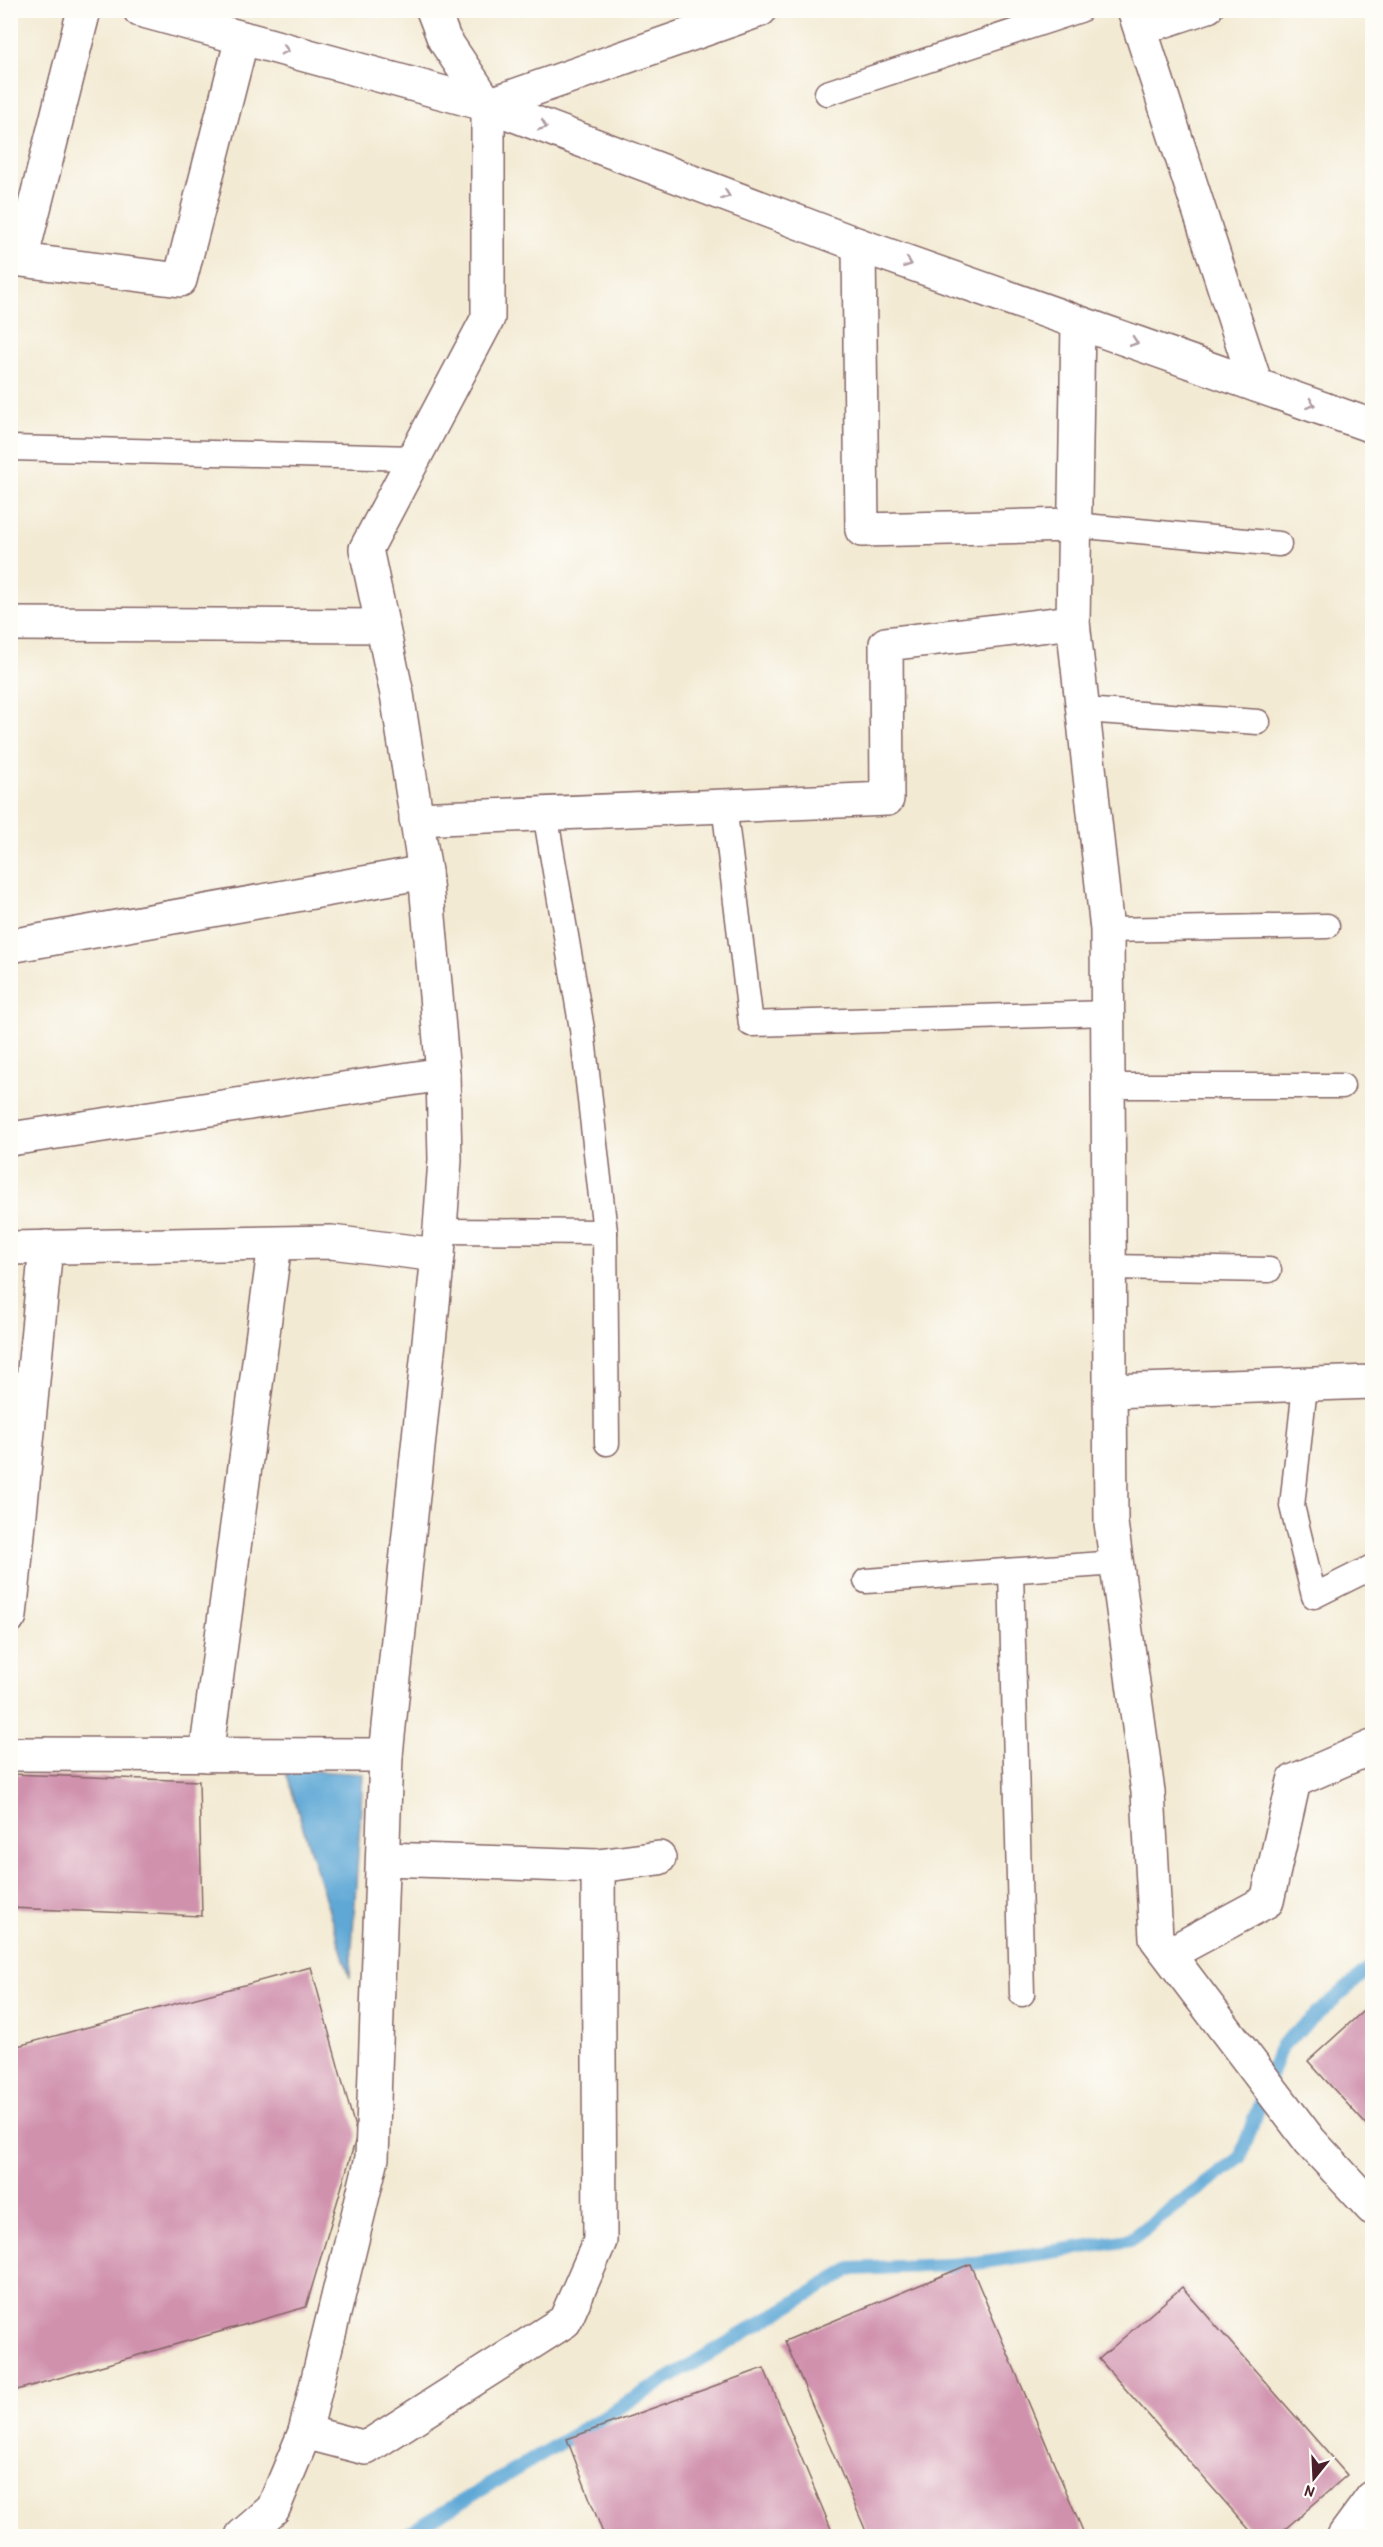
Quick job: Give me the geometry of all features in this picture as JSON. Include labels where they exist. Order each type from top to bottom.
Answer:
[{"type":"street","points":[[84,10],[21,260],[180,280],[242,38]]},
{"type":"street","points":[[242,2536],[273,2509],[305,2432],[372,2158],[386,1755],[439,1243],[445,1160],[442,1074],[424,872],[397,694],[366,549],[488,318],[488,105],[444,39],[434,10]]},
{"type":"street","points":[[488,105],[760,10]]},
{"type":"street","points":[[158,13],[488,105],[859,245],[1372,426]]},
{"type":"street","points":[[1137,22],[1256,385]]},
{"type":"street","points":[[859,245],[862,530],[1074,525]]},
{"type":"street","points":[[1078,323],[1073,622],[1107,930],[1112,1523],[1148,1792],[1156,1938],[1310,2141],[1372,2208]]},
{"type":"street","points":[[416,819],[887,799],[886,644],[1073,622]]},
{"type":"street","points":[[10,624],[382,626]]},
{"type":"street","points":[[10,946],[424,872]]},
{"type":"street","points":[[10,1138],[442,1074]]},
{"type":"street","points":[[10,1248],[330,1242],[439,1243]]},
{"type":"street","points":[[206,1755],[275,1244]]},
{"type":"street","points":[[10,1616],[46,1247]]},
{"type":"street","points":[[1110,1391],[1372,1382]]},
{"type":"street","points":[[1169,1954],[1267,1901],[1294,1781],[1372,1747]]},
{"type":"street","points":[[10,1754],[386,1755]]},
{"type":"street","points":[[383,1859],[598,1866],[659,1858]]},
{"type":"street","points":[[305,2432],[366,2448],[565,2320],[600,2241],[598,1866]]},
{"type":"street","points":[[1344,2536],[1372,2498]]},
{"type":"lane","points":[[827,93],[1080,10]]},
{"type":"lane","points":[[1137,22],[1210,10]]},
{"type":"lane","points":[[10,448],[414,458]]},
{"type":"lane","points":[[1074,525],[1279,544]]},
{"type":"lane","points":[[1083,710],[1258,722]]},
{"type":"lane","points":[[724,805],[751,1024],[1108,1013]]},
{"type":"lane","points":[[545,813],[582,1029],[605,1232],[607,1443]]},
{"type":"lane","points":[[1107,930],[1328,926]]},
{"type":"lane","points":[[1108,1086],[1342,1086]]},
{"type":"lane","points":[[439,1243],[605,1232]]},
{"type":"lane","points":[[1110,1268],[1269,1270]]},
{"type":"lane","points":[[1305,1386],[1292,1506],[1314,1596],[1372,1567]]},
{"type":"lane","points":[[866,1581],[1117,1563]]},
{"type":"lane","points":[[1011,1571],[1022,1994]]},
{"type":"water","points":[[285,1769],[363,1774],[350,1978]]},
{"type":"building","points":[[10,1774],[199,1781],[202,1916],[10,1908]]},
{"type":"building","points":[[311,1967],[357,2135],[306,2307],[10,2392],[10,2048]]},
{"type":"building","points":[[1372,2003],[1372,2131],[1308,2061]]},
{"type":"building","points":[[970,2264],[1085,2536],[868,2536],[785,2341]]},
{"type":"building","points":[[1182,2287],[1347,2475],[1277,2536],[1255,2536],[1099,2359]]},
{"type":"building","points":[[764,2368],[834,2536],[604,2536],[567,2439]]},
{"type":"waterway","points":[[404,2536],[851,2269],[970,2264],[1130,2240],[1240,2158],[1281,2046],[1372,1966]]}]
